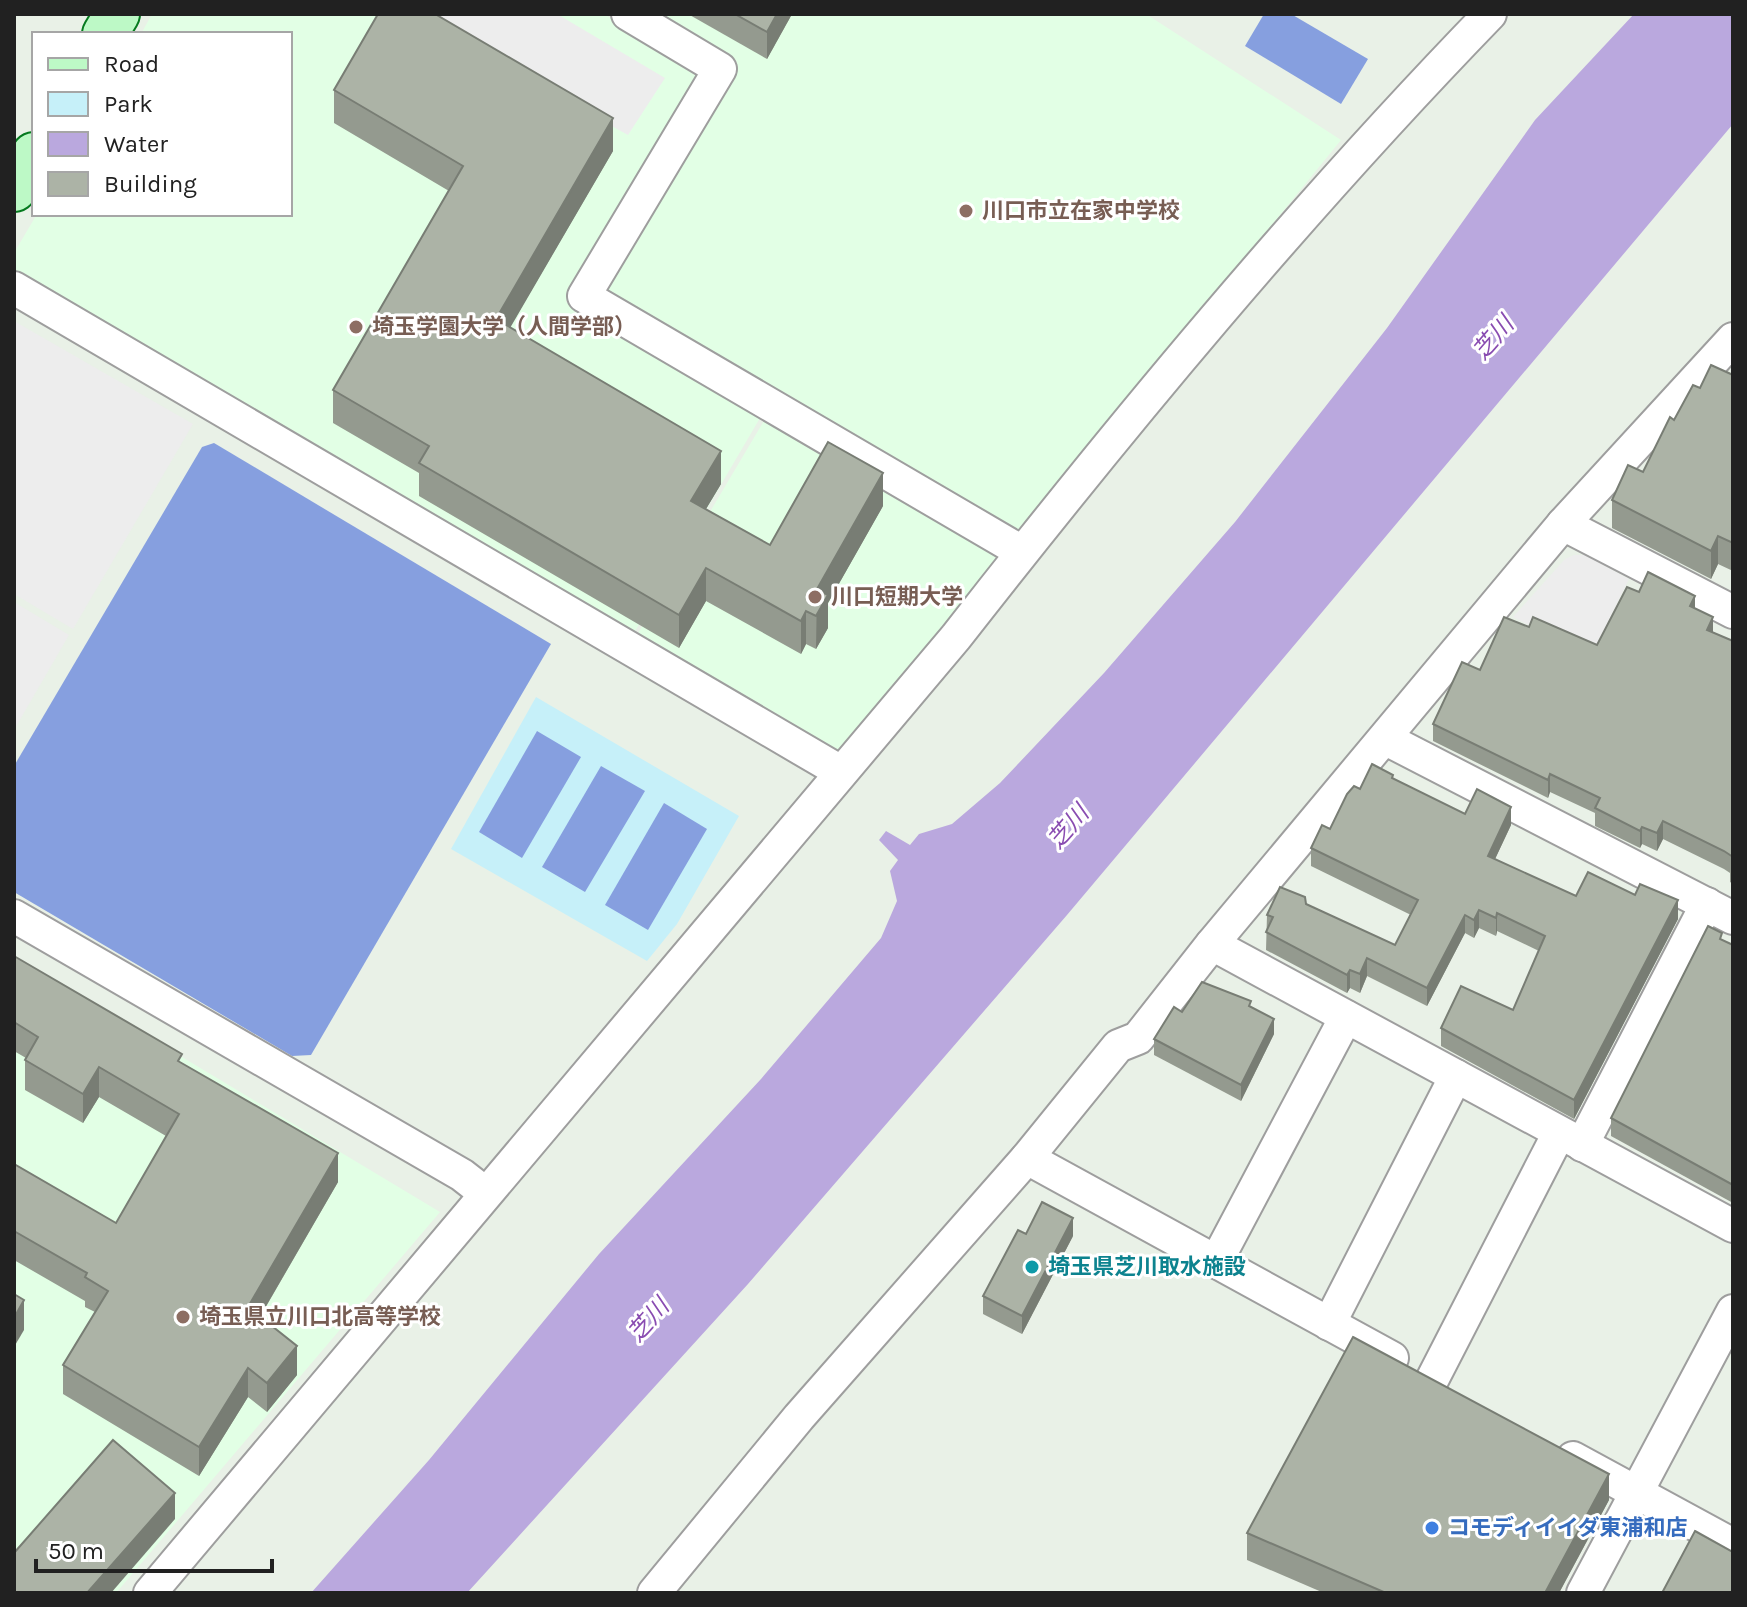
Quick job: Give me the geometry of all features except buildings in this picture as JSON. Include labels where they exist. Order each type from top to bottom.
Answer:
[{"type":"street","points":[[106,32],[117,14]]},
{"type":"street","points":[[628,14],[720,69],[584,296],[1022,552]]},
{"type":"street","points":[[150,1593],[956,637],[1022,552],[1248,282],[1427,79],[1490,14]]},
{"type":"street","points":[[14,189],[32,158]]},
{"type":"street","points":[[14,288],[841,772]]},
{"type":"street","points":[[666,1590],[799,1417],[1027,1158],[1118,1046],[1138,1038],[1212,944],[1563,524],[1733,339]]},
{"type":"street","points":[[1563,524],[1733,612]]},
{"type":"street","points":[[1027,1158],[1446,1388],[1571,1139],[1720,911],[1386,739]]},
{"type":"street","points":[[14,916],[462,1175],[485,1193]]},
{"type":"street","points":[[1212,944],[1733,1226]]},
{"type":"street","points":[[1216,1262],[1346,1017]]},
{"type":"street","points":[[1329,1324],[1456,1076]]},
{"type":"street","points":[[1583,1593],[1733,1311]]},
{"type":"street","points":[[1541,1440],[1733,1545]]},
{"type":"shaded area","name":"埼玉学園大学（人間学部）","points":[[152,14],[604,14],[703,73],[566,302],[760,418],[634,633],[14,275],[14,253],[36,216],[292,216],[292,32],[142,32]]},
{"type":"shaded area","points":[[407,14],[557,14],[665,78],[628,135]]},
{"type":"shaded area","name":"川口市立在家中学校","points":[[656,14],[1146,14],[1341,140],[1022,532],[607,296],[607,281],[737,61]]},
{"type":"shaded area","points":[[1264,14],[1291,14],[1368,59],[1341,104],[1245,46]]},
{"type":"shaded area","points":[[14,321],[193,424],[73,629],[14,594]]},
{"type":"shaded area","name":"川口短期大学","points":[[765,419],[1003,558],[837,754],[637,635]]},
{"type":"shaded area","points":[[214,443],[551,644],[311,1055],[292,1056],[14,892],[14,766],[202,447]]},
{"type":"shaded area","points":[[1585,555],[1629,579],[1591,657],[1513,617],[1565,559]]},
{"type":"shaded area","points":[[14,602],[69,635],[14,730]]},
{"type":"shaded area","points":[[537,731],[581,757],[522,858],[479,832]]},
{"type":"shaded area","points":[[601,766],[645,791],[585,892],[542,867]]},
{"type":"shaded area","points":[[664,803],[707,829],[648,930],[605,905]]},
{"type":"shaded area","name":"埼玉県立川口北高等学校","points":[[14,956],[440,1212],[116,1593],[14,1593]]},
{"type":"green space","points":[[536,697],[739,816],[677,924],[647,961],[451,849]]},
{"type":"water","name":"芝川","points":[[1634,14],[1733,14],[1733,124],[1067,915],[748,1284],[467,1593],[311,1593],[429,1460],[599,1254],[761,1079],[881,938],[897,901],[890,871],[898,860],[879,840],[886,831],[910,845],[919,834],[952,824],[1000,783],[1104,673],[1235,522],[1387,328],[1535,120]]},
{"type":"place","name":"川口市立在家中学校","points":[[966,211]]},
{"type":"place","name":"埼玉学園大学（人間学部）","points":[[356,327]]},
{"type":"place","name":"川口短期大学","points":[[815,597]]},
{"type":"place","name":"埼玉県芝川取水施設","points":[[1032,1267]]},
{"type":"place","name":"埼玉県立川口北高等学校","points":[[183,1317]]},
{"type":"place","name":"コモディイイダ東浦和店","points":[[1432,1528]]}]
